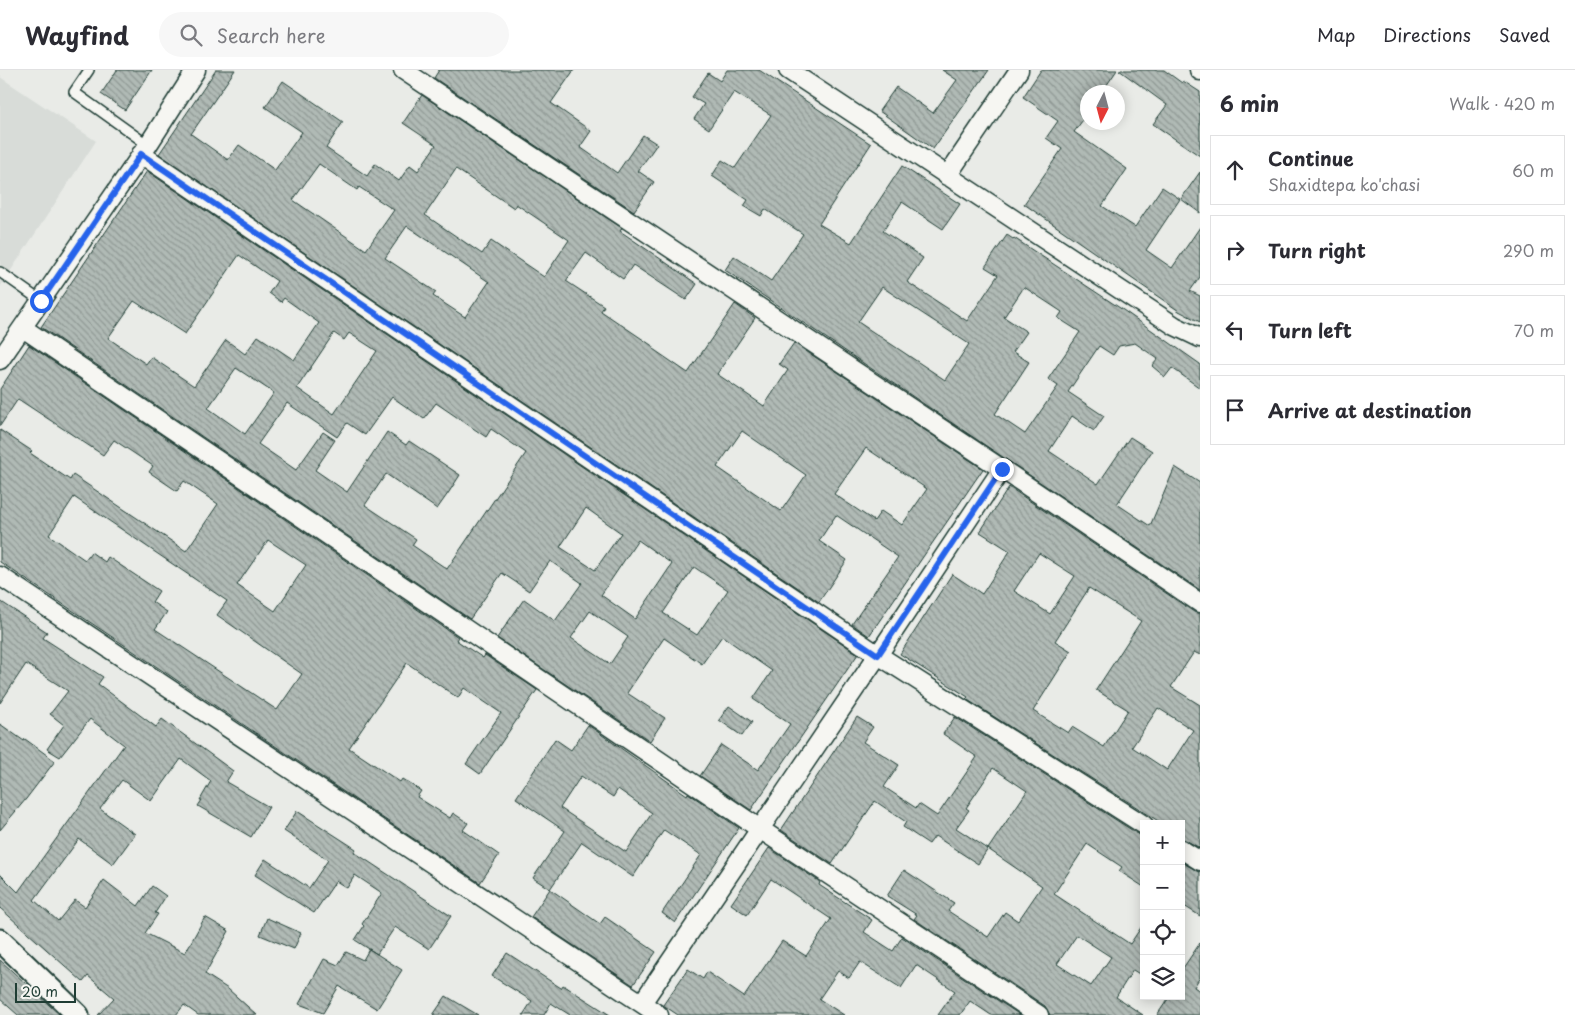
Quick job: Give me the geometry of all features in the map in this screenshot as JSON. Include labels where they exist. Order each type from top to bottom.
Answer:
[{"type":"street","points":[[0,360],[145,149],[196,70]]},
{"type":"street","points":[[403,70],[1200,603]]},
{"type":"street","points":[[788,70],[1175,326],[1200,338]]},
{"type":"street","points":[[947,176],[1019,70]]},
{"type":"street","points":[[145,149],[878,655],[1140,822]]},
{"type":"street","points":[[23,328],[760,829],[1039,1015]]},
{"type":"street","points":[[642,1002],[1002,469]]},
{"type":"street","points":[[0,576],[659,1015]]},
{"type":"street","points":[[1185,852],[1200,861]]},
{"type":"street","points":[[0,940],[78,1015]]},
{"type":"lane","points":[[89,70],[74,92],[145,149]]},
{"type":"lane","points":[[0,272],[41,301]]},
{"type":"shaded area","points":[[0,77],[96,141],[0,287]]},
{"type":"building","points":[[117,70],[152,70],[125,110],[101,94]]},
{"type":"building","points":[[216,70],[235,70],[191,134],[228,160],[239,145],[275,170],[302,132],[265,107],[283,81],[343,122],[326,148],[367,176],[375,164],[399,181],[410,165],[418,171],[436,145],[403,123],[422,95],[622,228],[620,231],[697,284],[686,300],[633,265],[623,279],[586,253],[566,281],[604,306],[601,311],[688,373],[735,304],[755,318],[717,374],[764,406],[788,370],[779,364],[794,343],[983,469],[869,636],[852,624],[898,557],[836,515],[819,541],[847,560],[819,602],[159,154]],"holes":[[[319,164],[357,190],[359,187],[394,210],[366,250],[293,200]],[[456,169],[514,208],[516,204],[569,240],[544,277],[491,241],[482,254],[425,215]],[[407,226],[489,282],[465,317],[433,296],[436,292],[385,258]],[[742,431],[806,475],[781,511],[717,467]],[[866,448],[927,489],[902,525],[881,511],[874,521],[834,494]]]},
{"type":"building","points":[[439,70],[574,70],[551,103],[591,131],[580,147],[617,173],[643,135],[657,144],[638,171],[654,182],[634,211],[434,78]]},
{"type":"building","points":[[727,70],[759,70],[871,144],[819,224],[851,243],[902,166],[960,204],[943,229],[902,202],[883,231],[923,258],[907,282],[967,321],[998,275],[985,267],[1007,235],[1123,310],[1200,364],[1200,388],[1172,368],[1165,377],[1152,366],[1158,359],[1135,343],[1119,346],[1113,355],[1099,346],[1068,392],[1104,416],[1094,431],[1072,416],[1049,451],[1098,484],[1130,437],[1152,451],[1117,504],[1150,526],[1175,467],[1200,483],[1200,590],[725,270],[734,256],[771,281],[803,234],[765,209],[761,216],[744,206],[748,200],[712,176],[722,160],[735,168],[771,115],[734,92],[709,129],[694,119],[704,104],[692,97],[708,73],[720,81]],"holes":[[[882,287],[969,344],[945,380],[858,322]],[[1024,287],[1062,312],[1058,318],[1080,332],[1048,379],[1058,386],[1025,434],[995,414],[1029,362],[1013,352],[1027,332],[1004,317]]]},
{"type":"building","points":[[942,70],[989,70],[933,149],[879,111],[896,87],[933,113],[957,80]]},
{"type":"building","points":[[1041,70],[1117,70],[1107,85],[1080,85],[1080,124],[1074,132],[1127,169],[1102,206],[1135,227],[1162,187],[1180,199],[1146,250],[1172,268],[1200,227],[1200,277],[1190,291],[1200,296],[1200,322],[1179,311],[1024,204],[1062,149],[1046,138],[1058,121],[1023,97]]},
{"type":"building","points":[[1119,70],[1164,70],[1182,83],[1183,81],[1200,92],[1200,156],[1153,124],[1167,105]]},
{"type":"building","points":[[147,171],[858,654],[751,810],[700,776],[721,745],[758,770],[790,724],[753,699],[772,671],[722,636],[702,664],[664,638],[627,693],[665,718],[650,741],[497,638],[524,599],[555,621],[582,583],[550,561],[529,591],[502,573],[470,619],[41,327]],"holes":[[[239,255],[277,281],[269,293],[281,302],[284,298],[319,323],[294,360],[258,336],[245,354],[226,340],[194,386],[151,357],[146,364],[108,338],[134,301],[185,334]],[[334,333],[344,340],[349,333],[377,351],[334,414],[297,388]],[[236,368],[274,393],[245,434],[208,408]],[[392,397],[424,419],[436,403],[486,437],[491,429],[526,453],[447,569],[412,545],[416,539],[365,505],[386,474],[437,509],[449,492],[460,475],[409,441],[406,445],[387,432],[347,492],[315,470],[335,440],[323,432],[296,470],[258,444],[287,403],[337,437],[347,423],[365,435]],[[586,508],[621,533],[595,570],[560,547]],[[638,540],[672,564],[635,619],[601,595]],[[694,567],[728,590],[697,635],[663,613]],[[590,611],[628,637],[610,664],[571,638]]]},
{"type":"building","points":[[1200,172],[1200,213],[1181,199]]},
{"type":"building","points":[[29,345],[458,637],[456,640],[483,658],[485,655],[537,690],[480,774],[466,764],[501,713],[464,688],[458,698],[407,663],[349,748],[400,782],[402,779],[421,791],[417,797],[450,818],[453,813],[468,823],[463,830],[499,855],[480,883],[0,562],[0,430],[32,451],[30,453],[70,480],[73,475],[186,551],[218,504],[184,481],[177,491],[149,472],[153,466],[114,440],[103,455],[18,399],[0,426],[0,389]],"holes":[[[74,497],[227,601],[217,615],[302,674],[277,710],[155,629],[167,612],[152,602],[159,591],[108,557],[105,562],[91,552],[85,560],[49,535]],[[268,540],[306,565],[275,611],[237,585]]]},
{"type":"building","points":[[1009,487],[1194,612],[1200,614],[1200,655],[1194,652],[1171,687],[1200,705],[1200,848],[1185,840],[1185,820],[1157,820],[966,699],[968,697],[900,654],[952,574],[982,594],[1010,551],[980,532]],"holes":[[[1039,553],[1075,576],[1050,614],[1014,591]],[[1089,588],[1141,621],[1096,690],[1128,710],[1104,747],[1072,727],[1068,733],[1033,711],[1071,651],[1055,641]],[[1158,708],[1193,730],[1167,770],[1132,747]]]},
{"type":"building","points":[[0,601],[47,632],[43,638],[103,677],[98,684],[156,727],[162,719],[233,771],[226,782],[269,807],[251,837],[198,806],[211,781],[181,759],[151,801],[122,780],[100,809],[135,834],[113,864],[79,839],[34,900],[58,921],[75,900],[85,907],[104,880],[138,906],[152,886],[166,896],[155,913],[158,914],[145,933],[185,953],[205,917],[229,931],[205,974],[228,989],[257,1015],[198,1015],[184,1005],[176,1015],[98,1015],[114,998],[88,976],[83,982],[0,908],[0,874],[18,892],[124,745],[90,719],[60,757],[47,749],[64,725],[50,714],[68,691],[26,664],[0,703]]},
{"type":"building","points":[[729,706],[752,722],[742,736],[719,720]]},
{"type":"building","points":[[857,717],[873,727],[863,742],[899,765],[884,787],[916,808],[919,804],[937,816],[977,757],[943,734],[955,717],[1140,835],[1140,884],[1119,871],[1122,867],[1087,844],[1054,894],[1130,944],[1140,929],[1140,974],[1133,970],[1116,997],[1143,1015],[1050,1015],[1045,1006],[914,919],[917,915],[887,896],[904,870],[954,903],[948,911],[988,937],[1005,912],[1018,921],[1042,886],[988,849],[978,864],[935,836],[929,844],[903,827],[906,822],[875,801],[832,864],[781,830]],"holes":[[[993,768],[1027,791],[988,849],[956,828],[969,810],[966,808]],[[1077,935],[1111,957],[1091,986],[1057,964]]]},
{"type":"building","points":[[0,724],[24,741],[25,739],[55,761],[0,830]]},
{"type":"building","points":[[588,725],[687,795],[688,793],[739,828],[675,923],[662,913],[701,855],[664,830],[633,877],[582,842],[550,889],[533,878],[565,831],[516,798],[555,739],[571,750]],"holes":[[[581,776],[613,797],[618,789],[652,813],[626,852],[560,808]]]},
{"type":"building","points":[[297,811],[356,849],[354,852],[451,916],[429,949],[395,927],[377,954],[355,940],[364,926],[362,924],[382,893],[355,875],[347,888],[336,881],[314,913],[255,875],[265,859],[309,888],[328,860],[284,831]]},
{"type":"building","points":[[769,848],[820,882],[819,885],[872,920],[864,932],[893,951],[902,937],[1020,1015],[991,1015],[970,1001],[960,1015],[938,1015],[955,991],[916,965],[901,988],[860,962],[849,978],[838,971],[819,999],[844,1015],[678,1015],[663,1005],[688,969],[703,979],[707,972],[744,997],[782,941],[806,956],[831,919],[771,879],[747,915],[731,904]]},
{"type":"building","points":[[1185,864],[1200,872],[1200,916],[1185,907]]},
{"type":"building","points":[[550,889],[600,924],[605,917],[656,952],[633,985],[531,917]]},
{"type":"building","points":[[267,918],[301,933],[294,949],[260,935]]},
{"type":"building","points":[[1200,943],[1200,977],[1194,987],[1200,991],[1200,1015],[1157,1015],[1167,1000],[1185,1000],[1185,965]]},
{"type":"building","points":[[369,949],[402,970],[377,1009],[339,986],[323,1013],[299,1004],[324,959],[338,965],[346,952],[363,960]]},
{"type":"building","points":[[507,953],[561,988],[563,985],[610,1015],[570,1015],[551,1003],[544,1015],[523,1015],[532,1001],[492,976]]},
{"type":"building","points":[[0,960],[60,1015],[18,1015],[0,999]]},
{"type":"building","points":[[446,996],[478,1015],[433,1015]]},
{"type":"route","points":[[41,301],[141,154],[878,655],[1002,469]]}]
